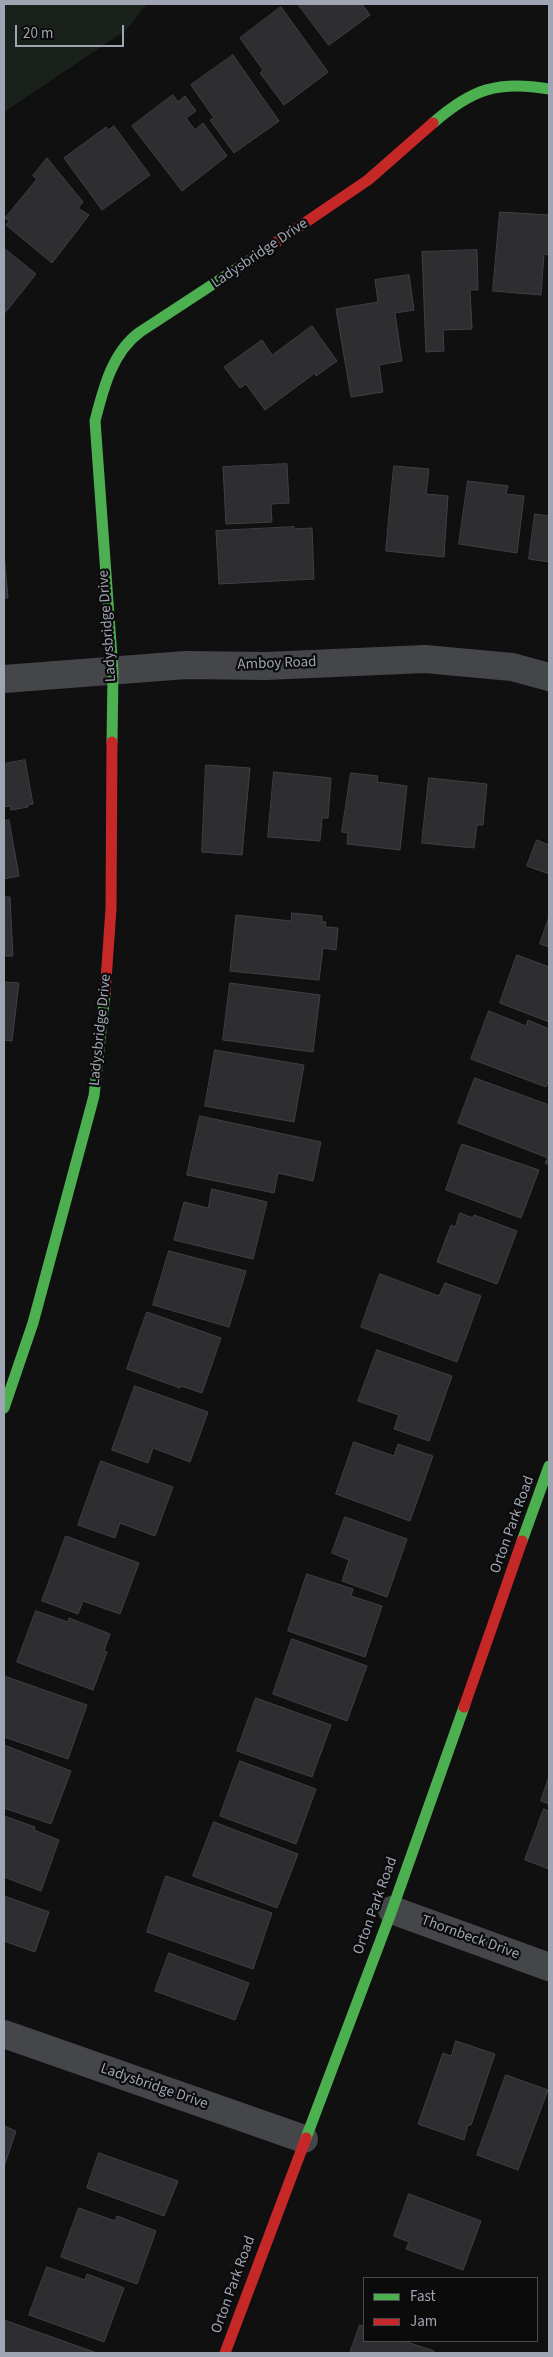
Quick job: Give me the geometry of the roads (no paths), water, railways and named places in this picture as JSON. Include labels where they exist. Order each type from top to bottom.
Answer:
[{"type":"street","name":"Ladysbridge Drive","points":[[4,1408],[35,1314],[94,1096],[104,1014],[111,909],[112,672],[95,421],[100,397],[119,356],[136,335],[368,180],[416,136],[470,95],[499,84],[527,84],[549,89]]},
{"type":"street","name":"Amboy Road","points":[[4,679],[186,665],[266,666],[425,660],[512,667],[549,676]]},
{"type":"street","name":"Orton Park Road","points":[[225,2353],[304,2139],[392,1910],[549,1466]]},
{"type":"street","name":"Thornbeck Drive","points":[[392,1910],[549,1967]]},
{"type":"street","name":"Ladysbridge Drive","points":[[4,2034],[304,2139]]}]
